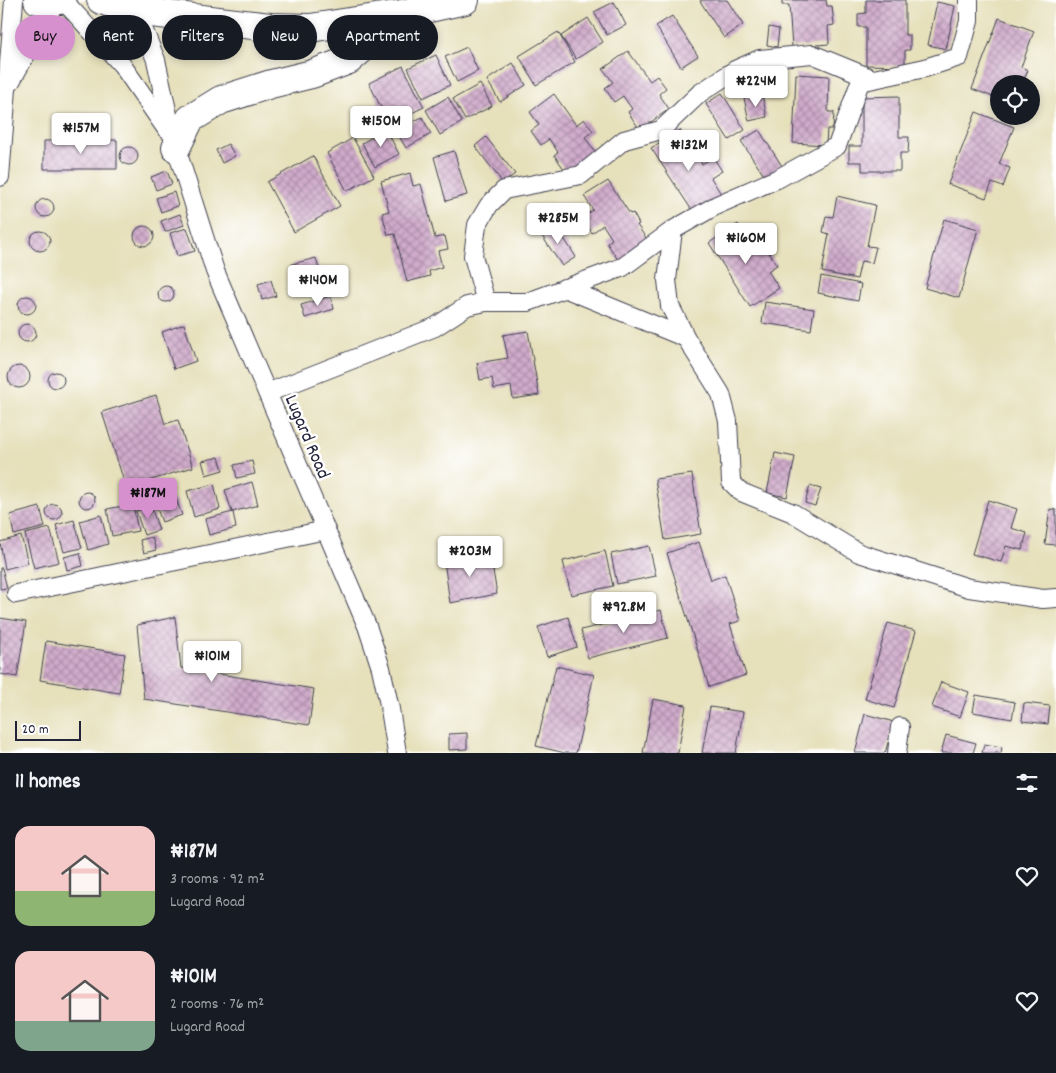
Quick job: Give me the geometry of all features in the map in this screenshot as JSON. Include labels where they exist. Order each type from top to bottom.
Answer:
[{"type":"main road","points":[[101,0],[270,27],[310,28],[402,14],[465,0]]},
{"type":"main road","points":[[175,143],[190,119],[221,100],[271,84],[312,74],[349,60],[402,14]]},
{"type":"street","points":[[0,177],[14,0]]},
{"type":"street","points":[[8,86],[54,0],[122,65],[175,143]]},
{"type":"street","points":[[267,393],[435,328],[467,306],[486,302],[528,302],[623,267],[673,230],[717,205],[779,178],[837,146],[860,82],[925,68],[959,57],[969,21],[969,0]]},
{"type":"street","points":[[134,6],[156,60],[175,143]]},
{"type":"street","points":[[486,302],[473,256],[477,225],[489,205],[504,190],[580,175],[624,140],[661,130],[700,93],[735,70],[760,59],[812,54],[873,79]]},
{"type":"street","name":"Lugard Road","points":[[175,143],[215,271],[367,626],[381,668],[397,753]]},
{"type":"street","points":[[673,230],[667,280],[670,306],[686,338],[721,394],[728,421],[731,482],[741,492],[792,513],[859,553],[968,588],[1042,599],[1056,598]]},
{"type":"street","points":[[564,288],[686,338]]},
{"type":"street","points":[[16,594],[326,530]]},
{"type":"street","points":[[897,753],[900,727]]},
{"type":"building","points":[[727,0],[743,25],[724,38],[700,1]]},
{"type":"building","points":[[782,0],[826,0],[827,6],[832,6],[834,25],[828,26],[829,44],[792,47],[789,5],[782,5]]},
{"type":"building","points":[[866,0],[905,0],[905,35],[910,35],[910,50],[905,50],[905,66],[866,65],[866,27],[858,27],[858,14],[866,13]]},
{"type":"building","points":[[614,2],[626,25],[607,35],[594,12]]},
{"type":"building","points":[[937,2],[955,6],[946,49],[928,45]]},
{"type":"building","points":[[672,16],[698,56],[681,67],[656,26]]},
{"type":"building","points":[[588,18],[603,42],[576,59],[561,36]]},
{"type":"building","points":[[999,18],[1034,31],[1021,67],[1028,70],[1026,75],[990,75],[990,96],[972,89]]},
{"type":"building","points":[[769,27],[779,29],[777,47],[767,45]]},
{"type":"building","points":[[558,32],[575,62],[536,85],[519,56]]},
{"type":"building","points":[[467,47],[478,71],[457,82],[445,57]]},
{"type":"building","points":[[628,51],[650,81],[657,76],[666,88],[659,94],[669,109],[640,130],[628,112],[632,109],[623,96],[614,102],[605,88],[613,82],[603,69]]},
{"type":"building","points":[[438,59],[450,85],[423,98],[408,68],[425,60]]},
{"type":"building","points":[[513,63],[526,85],[500,102],[487,80]]},
{"type":"building","points":[[403,66],[424,107],[389,124],[369,83]]},
{"type":"building","points":[[796,74],[829,76],[828,112],[834,112],[833,129],[827,129],[826,145],[793,143]]},
{"type":"building","points":[[480,84],[492,106],[465,120],[453,99]]},
{"type":"building","points":[[722,93],[745,130],[729,140],[706,104]]},
{"type":"building","points":[[554,94],[576,125],[584,119],[593,131],[585,137],[596,153],[567,173],[554,155],[558,152],[549,139],[541,145],[531,131],[539,125],[530,112]]},
{"type":"building","points":[[762,94],[767,117],[749,121],[744,98]]},
{"type":"building","points":[[899,96],[899,137],[909,137],[908,153],[900,153],[900,171],[862,171],[862,162],[849,162],[849,146],[862,146],[862,97]]},
{"type":"building","points":[[448,97],[462,122],[440,135],[426,110]]},
{"type":"building","points":[[976,112],[990,118],[990,125],[1009,125],[1014,127],[999,164],[1010,168],[1003,187],[992,183],[986,198],[948,184]]},
{"type":"building","points":[[422,117],[431,134],[406,148],[396,131]]},
{"type":"building","points":[[386,129],[399,154],[375,167],[362,143]]},
{"type":"building","points":[[680,130],[702,164],[713,157],[722,171],[711,178],[723,197],[695,215],[651,148]]},
{"type":"building","points":[[759,130],[782,166],[765,177],[741,141]]},
{"type":"building","points":[[486,137],[515,174],[503,183],[475,146]]},
{"type":"building","points":[[353,138],[374,176],[347,191],[327,153]]},
{"type":"building","points":[[117,140],[117,169],[44,169],[44,141]]},
{"type":"building","points":[[228,144],[235,156],[222,163],[216,150]]},
{"type":"building","points":[[129,147],[135,150],[138,156],[135,162],[129,165],[123,162],[120,156],[123,150]]},
{"type":"building","points":[[454,151],[467,195],[446,201],[434,157]]},
{"type":"building","points":[[313,156],[340,206],[294,232],[267,182]]},
{"type":"building","points":[[167,171],[172,184],[156,190],[151,177]]},
{"type":"building","points":[[410,173],[413,186],[421,184],[435,238],[445,236],[448,249],[438,251],[442,267],[429,271],[430,276],[407,282],[395,234],[388,235],[382,213],[389,211],[381,181]]},
{"type":"building","points":[[608,181],[630,214],[633,213],[639,224],[637,225],[650,244],[620,263],[607,243],[612,239],[603,225],[592,233],[583,217],[593,210],[584,196]]},
{"type":"building","points":[[174,192],[178,206],[161,212],[156,198]]},
{"type":"building","points":[[837,196],[875,205],[867,246],[876,247],[872,263],[861,261],[857,279],[822,272],[829,234],[823,232],[826,216],[833,217]]},
{"type":"building","points":[[45,199],[51,202],[54,208],[51,214],[45,217],[39,214],[36,208],[39,202]]},
{"type":"building","points":[[180,214],[184,225],[165,232],[161,221]]},
{"type":"building","points":[[944,219],[978,229],[959,298],[925,288]]},
{"type":"building","points":[[554,223],[576,257],[562,266],[540,233]]},
{"type":"building","points":[[738,224],[756,252],[765,246],[777,265],[768,271],[779,288],[750,307],[709,243]]},
{"type":"building","points":[[144,226],[151,229],[154,236],[151,243],[144,246],[137,243],[134,236],[137,229]]},
{"type":"building","points":[[187,228],[195,251],[177,256],[170,233]]},
{"type":"building","points":[[40,231],[47,234],[50,241],[47,248],[40,251],[33,248],[30,241],[33,234]]},
{"type":"building","points":[[316,258],[320,273],[296,279],[292,264]]},
{"type":"building","points":[[821,276],[861,284],[858,301],[818,293]]},
{"type":"building","points":[[271,280],[276,296],[262,300],[258,284]]},
{"type":"building","points":[[163,286],[169,286],[174,291],[172,300],[163,302],[158,297],[158,291]]},
{"type":"building","points":[[27,296],[33,299],[36,305],[33,311],[27,314],[21,311],[18,305],[21,299]]},
{"type":"building","points":[[331,296],[334,309],[305,318],[301,305]]},
{"type":"building","points":[[765,302],[814,309],[811,330],[762,323]]},
{"type":"building","points":[[27,324],[33,327],[36,333],[33,339],[27,342],[21,339],[18,333],[21,327]]},
{"type":"building","points":[[184,324],[196,361],[174,369],[162,332]]},
{"type":"building","points":[[528,331],[539,395],[513,399],[511,386],[494,389],[492,378],[480,380],[477,363],[508,358],[503,335]]},
{"type":"building","points":[[19,366],[27,369],[30,377],[27,385],[19,388],[11,385],[8,377],[11,369]]},
{"type":"building","points":[[53,372],[59,372],[64,377],[62,386],[53,388],[48,383],[48,377]]},
{"type":"building","points":[[156,395],[165,424],[178,420],[193,467],[126,488],[102,412]]},
{"type":"building","points":[[775,453],[795,457],[787,497],[767,493]]},
{"type":"building","points":[[219,457],[223,470],[206,475],[202,461]]},
{"type":"building","points":[[252,461],[255,474],[237,478],[234,465]]},
{"type":"building","points":[[692,474],[701,534],[665,540],[655,479]]},
{"type":"building","points":[[252,482],[258,505],[232,512],[225,490]]},
{"type":"building","points":[[214,484],[220,509],[194,517],[187,491]]},
{"type":"building","points":[[810,486],[821,489],[815,506],[805,503]]},
{"type":"building","points":[[84,492],[90,492],[95,497],[93,506],[84,508],[79,503],[79,497]]},
{"type":"building","points":[[176,499],[182,515],[162,522],[156,506]]},
{"type":"building","points":[[988,500],[1017,509],[1011,528],[1027,533],[1022,550],[1006,546],[1001,562],[972,554]]},
{"type":"building","points":[[54,504],[60,506],[62,512],[60,518],[54,520],[48,518],[46,512],[48,506]]},
{"type":"building","points":[[133,504],[138,531],[112,536],[107,509]]},
{"type":"building","points":[[151,506],[159,530],[144,535],[136,511]]},
{"type":"building","points":[[40,507],[45,527],[14,535],[10,515]]},
{"type":"building","points":[[1050,509],[1056,510],[1056,545],[1045,544]]},
{"type":"building","points":[[233,512],[236,528],[209,535],[205,519]]},
{"type":"building","points":[[101,515],[108,544],[88,550],[80,521]]},
{"type":"building","points":[[74,520],[82,548],[64,552],[56,525]]},
{"type":"building","points":[[50,528],[59,562],[34,568],[25,534]]},
{"type":"building","points":[[21,536],[28,563],[5,569],[0,542]]},
{"type":"building","points":[[152,537],[156,550],[144,553],[140,540]]},
{"type":"building","points":[[699,542],[711,580],[725,575],[740,621],[730,624],[746,675],[709,687],[667,553]]},
{"type":"building","points":[[649,546],[656,576],[617,584],[611,554]]},
{"type":"building","points":[[605,551],[613,586],[571,595],[563,561]]},
{"type":"building","points":[[80,553],[83,566],[67,570],[64,557]]},
{"type":"building","points":[[490,553],[497,594],[450,603],[444,561]]},
{"type":"building","points":[[0,568],[2,568],[7,588],[0,589]]},
{"type":"building","points":[[661,610],[668,638],[588,658],[581,630]]},
{"type":"building","points":[[175,617],[181,668],[314,689],[309,725],[144,699],[137,625]]},
{"type":"building","points":[[568,617],[577,647],[547,657],[538,627]]},
{"type":"building","points":[[0,618],[26,622],[17,677],[0,674]]},
{"type":"building","points":[[888,623],[916,631],[894,708],[865,699]]},
{"type":"building","points":[[46,641],[125,654],[119,693],[40,680]]},
{"type":"building","points":[[556,666],[594,675],[576,753],[565,753],[536,746]]},
{"type":"building","points":[[941,682],[969,692],[960,717],[932,707]]},
{"type":"building","points":[[976,695],[1015,702],[1012,719],[973,712]]},
{"type":"building","points":[[653,699],[686,705],[678,753],[643,753]]},
{"type":"building","points":[[1024,703],[1050,706],[1048,724],[1022,721]]},
{"type":"building","points":[[710,707],[743,712],[736,753],[702,753]]},
{"type":"building","points":[[865,714],[894,722],[885,753],[855,753]]},
{"type":"building","points":[[467,733],[467,749],[449,750],[449,734]]},
{"type":"building","points":[[946,735],[976,743],[973,753],[941,753]]},
{"type":"building","points":[[984,744],[1002,747],[1001,753],[982,753]]}]
